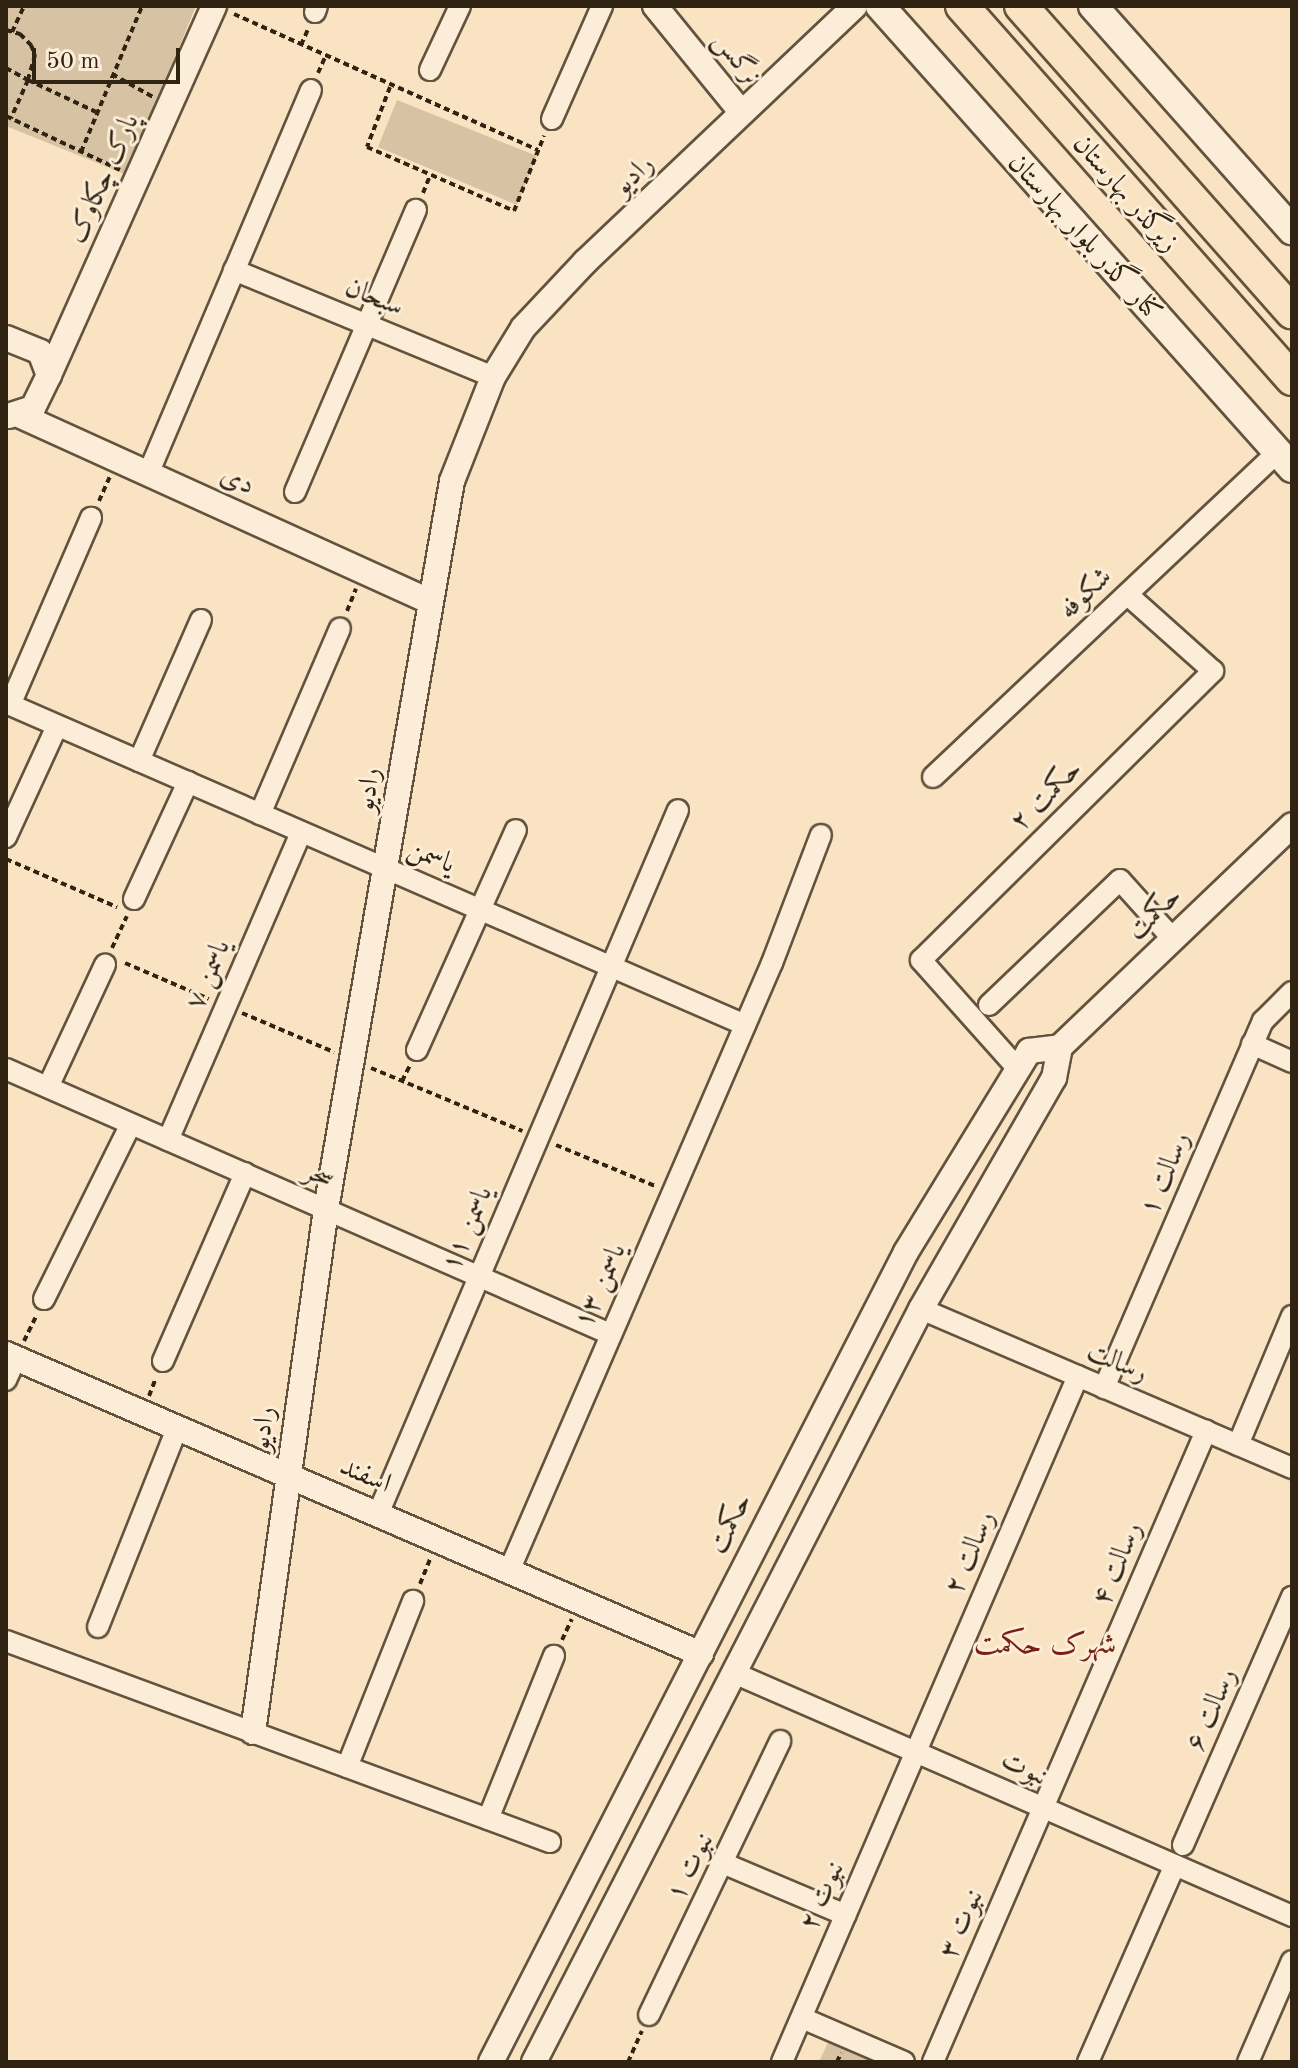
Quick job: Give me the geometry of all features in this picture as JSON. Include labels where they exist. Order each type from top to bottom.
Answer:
[{"type":"main road","name":"کنار گذر بلوار بهارستان","points":[[880,6],[1285,460]]},
{"type":"main road","name":"زیرگذر بهارستان","points":[[962,6],[1292,379]]},
{"type":"main road","name":"زیرگذر بهارستان","points":[[1021,6],[1292,312]]},
{"type":"main road","points":[[1093,6],[1292,230]]},
{"type":"street","points":[[430,70],[460,6]]},
{"type":"street","points":[[552,119],[602,6]]},
{"type":"street","name":"نرگس","points":[[655,6],[741,112]]},
{"type":"street","name":"رادیو","points":[[253,1732],[326,1209],[388,869],[429,601],[452,481],[493,377],[523,328],[585,262],[855,6]]},
{"type":"street","name":"پارک چکاوک","points":[[13,416],[33,408],[169,105],[222,9]]},
{"type":"street","points":[[148,474],[311,90]]},
{"type":"street","points":[[295,492],[369,327],[416,210]]},
{"type":"street","name":"سبحان","points":[[234,270],[493,377]]},
{"type":"street","points":[[6,338],[40,352],[49,375]]},
{"type":"street","name":"دی","points":[[13,416],[429,601]]},
{"type":"street","name":"شکوفه","points":[[933,777],[1127,594],[1285,460]]},
{"type":"street","points":[[8,704],[91,518]]},
{"type":"street","name":"حکمت ۲","points":[[1018,1069],[921,960],[1213,671],[1127,594]]},
{"type":"street","points":[[139,761],[201,620]]},
{"type":"street","points":[[260,814],[340,628]]},
{"type":"street","name":"یاسمن","points":[[8,704],[745,1025]]},
{"type":"street","points":[[6,837],[57,726]]},
{"type":"street","points":[[134,899],[188,782]]},
{"type":"street","name":"یاسمن ۱۱","points":[[378,1514],[609,965],[678,810]]},
{"type":"street","name":"حکمت","points":[[491,2062],[906,1252],[1029,1051],[1060,1047],[1292,825]]},
{"type":"street","points":[[417,1050],[516,830]]},
{"type":"street","name":"یاسمن ۷","points":[[168,1140],[301,832]]},
{"type":"street","name":"یاسمن ۱۳","points":[[509,1571],[745,1025],[821,835]]},
{"type":"street","points":[[989,1005],[1120,880],[1173,939]]},
{"type":"street","points":[[48,1087],[107,960]]},
{"type":"street","name":"رسالت ۱","points":[[1104,1388],[1252,1044],[1263,1021],[1292,992]]},
{"type":"street","points":[[1252,1044],[1292,1062]]},
{"type":"street","points":[[534,2062],[921,1309],[1054,1078],[1060,1047]]},
{"type":"street","name":"سحر","points":[[7,1072],[48,1087],[610,1334]]},
{"type":"street","points":[[44,1299],[131,1124]]},
{"type":"street","points":[[163,1361],[245,1173]]},
{"type":"street","name":"رسالت","points":[[921,1309],[1292,1468]]},
{"type":"street","points":[[1238,1445],[1292,1316]]},
{"type":"street","name":"اسفند","points":[[9,1364],[142,1412],[701,1654]]},
{"type":"street","name":"رسالت ۲","points":[[916,1752],[1078,1376]]},
{"type":"street","points":[[98,1627],[177,1428]]},
{"type":"street","name":"رسالت ۴","points":[[1043,1808],[1206,1431]]},
{"type":"street","name":"رسالت ۶","points":[[1183,1845],[1292,1597]]},
{"type":"street","points":[[347,1767],[413,1601]]},
{"type":"street","points":[[6,1641],[550,1842]]},
{"type":"street","points":[[488,1819],[554,1656]]},
{"type":"street","name":"نبوت","points":[[734,1673],[1292,1916]]},
{"type":"street","name":"نبوت ۱","points":[[649,2015],[725,1864],[780,1741]]},
{"type":"street","name":"نبوت ۲","points":[[782,2062],[916,1752]]},
{"type":"street","name":"نبوت ۳","points":[[933,2062],[1043,1808]]},
{"type":"street","points":[[725,1864],[846,1915]]},
{"type":"street","points":[[1088,2062],[1175,1865]]},
{"type":"street","points":[[570,1908],[600,1933]]},
{"type":"street","points":[[1248,2062],[1292,1961]]},
{"type":"street","points":[[802,2018],[904,2062]]},
{"type":"path","points":[[24,6],[9,31],[35,55],[28,80],[8,117],[137,178]]},
{"type":"path","points":[[81,152],[142,6]]},
{"type":"path","points":[[222,9],[390,87],[538,150],[514,211],[367,147],[390,87]]},
{"type":"path","points":[[6,68],[97,112]]},
{"type":"path","points":[[112,74],[169,105]]},
{"type":"path","points":[[91,518],[117,460]]},
{"type":"path","points":[[340,628],[363,571]]},
{"type":"path","points":[[6,859],[128,912],[107,960],[226,1006],[672,1193]]},
{"type":"path","points":[[9,1364],[44,1299]]},
{"type":"path","points":[[142,1412],[163,1361]]},
{"type":"path","points":[[413,1601],[438,1540]]},
{"type":"path","points":[[554,1656],[580,1601]]},
{"type":"path","points":[[631,2061],[649,2015]]},
{"type":"shaded area","points":[[6,6],[196,6],[127,175],[6,126]]},
{"type":"shaded area","points":[[397,100],[537,156],[517,205],[378,147]]},
{"type":"shaded area","points":[[831,2036],[889,2062],[819,2062]]},
{"type":"district","name":"شهرک حکمت","points":[[1045,1645]]}]
